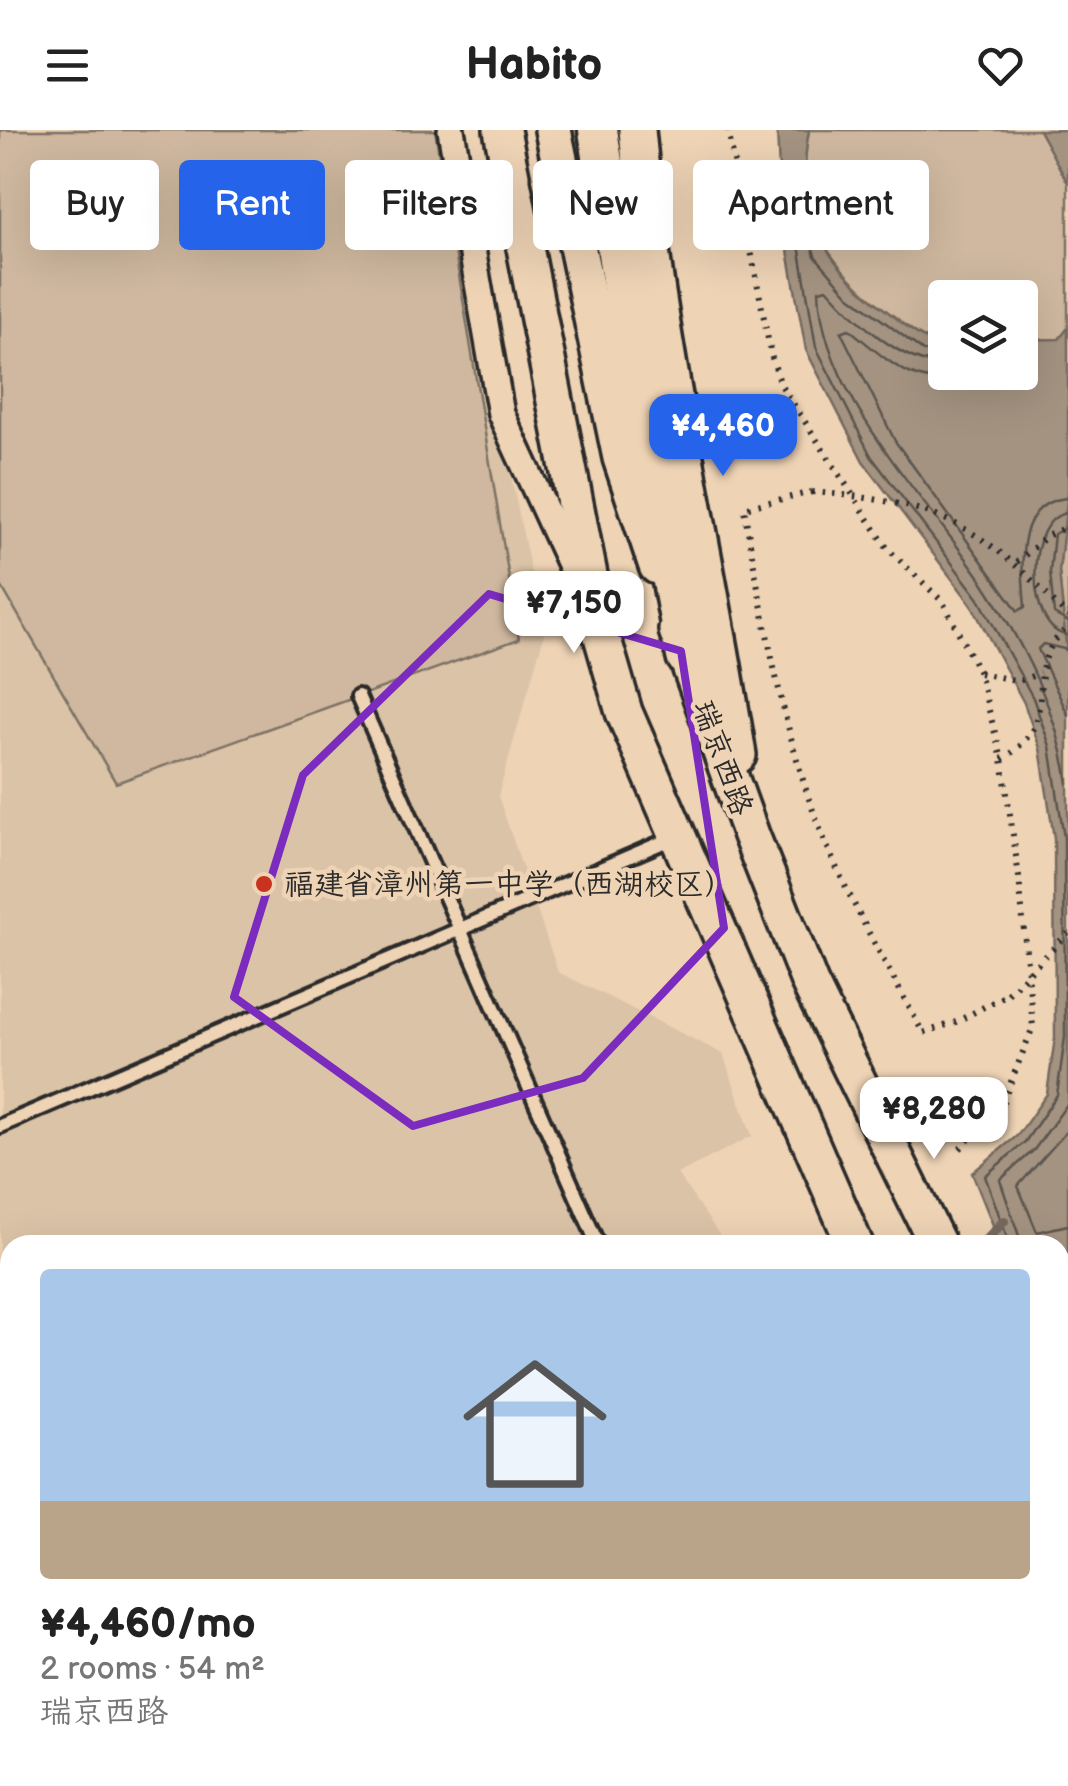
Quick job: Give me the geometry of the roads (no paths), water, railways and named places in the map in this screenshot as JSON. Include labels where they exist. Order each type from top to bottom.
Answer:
[{"type":"main road","points":[[598,130],[648,453],[686,656]]},
{"type":"street","points":[[451,130],[501,414],[599,626]]},
{"type":"street","points":[[502,130],[599,626],[624,712],[850,1235]]},
{"type":"street","name":"瑞京西路","points":[[552,130],[621,458],[686,656],[750,835],[810,984],[933,1235]]},
{"type":"street","points":[[637,130],[674,397],[715,608],[750,835]]},
{"type":"lane","points":[[358,696],[594,1235]]},
{"type":"lane","points":[[0,1126],[677,836]]},
{"type":"water","points":[[777,130],[809,130],[805,160],[778,160]]},
{"type":"water","points":[[1039,130],[1068,130],[1068,183]]},
{"type":"water","points":[[788,250],[828,250],[869,296],[928,339],[928,390],[1038,390],[1038,340],[1059,339],[1068,328],[1068,491],[1059,571],[1068,665],[1068,1235],[997,1235],[972,1173],[1018,1135],[1047,1094],[1055,1038],[1054,838],[1040,748],[1024,703],[971,604],[863,461],[806,350]]},
{"type":"waterway","points":[[991,1235],[1004,1221]]},
{"type":"place","name":"福建省漳州第一中学（西湖校区）","points":[[264,884]]}]
